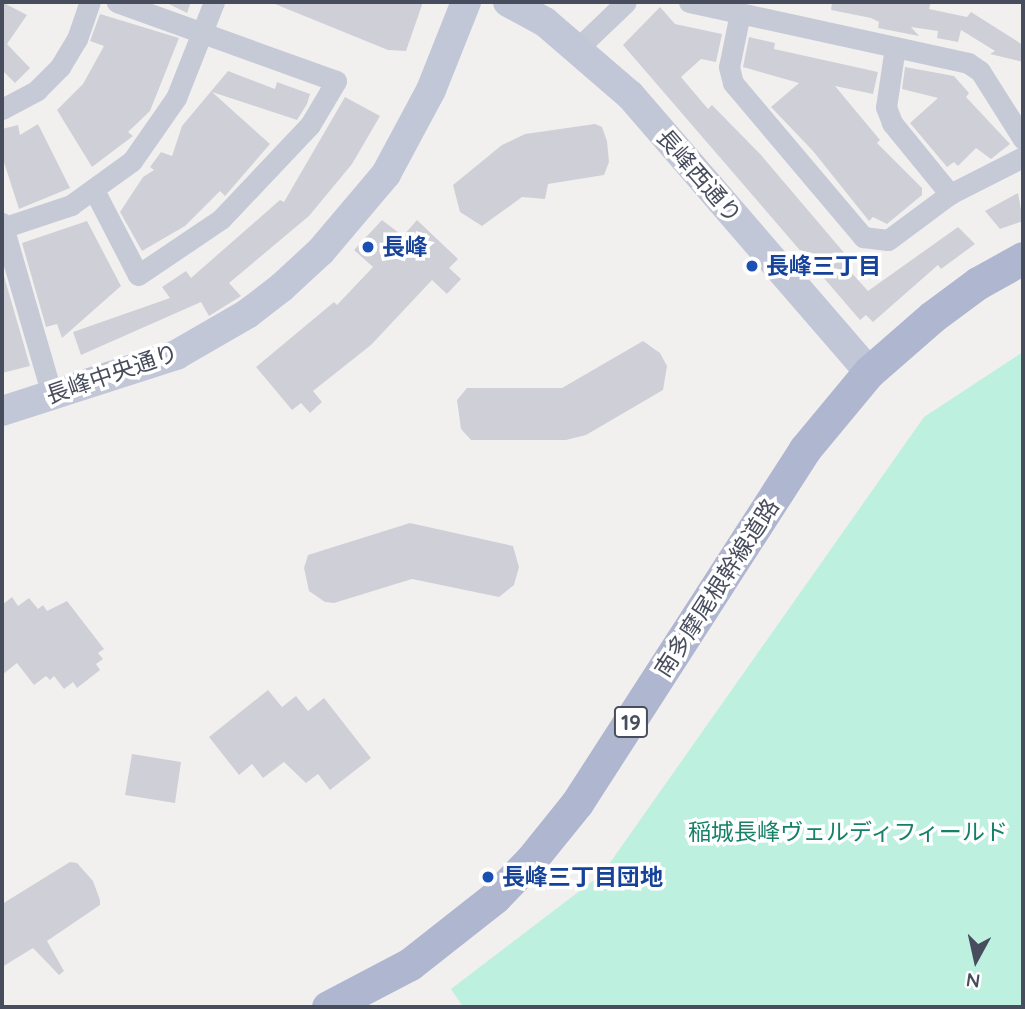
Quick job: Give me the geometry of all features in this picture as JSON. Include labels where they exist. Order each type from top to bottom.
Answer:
[{"type":"main road","name":"南多摩尾根幹線道路","points":[[328,1007],[387,978],[455,932],[495,897],[552,836],[805,449],[869,372],[932,317],[978,283],[1023,258]]},
{"type":"street","points":[[2,109],[37,90],[60,67],[77,39],[90,2]]},
{"type":"street","points":[[94,192],[138,275],[221,219],[280,162],[310,125],[336,81],[202,35],[117,2]]},
{"type":"street","points":[[52,396],[2,226],[94,192],[132,161],[162,124],[214,2]]},
{"type":"street","name":"長峰中央通り","points":[[2,411],[142,369],[210,337],[247,314],[321,251],[386,174],[413,130],[466,2]]},
{"type":"street","name":"長峰西通り","points":[[508,2],[579,48],[630,95],[869,372]]},
{"type":"street","points":[[579,48],[626,2]]},
{"type":"street","points":[[689,2],[968,63],[980,71],[1023,139]]},
{"type":"street","points":[[740,13],[729,66],[733,83],[863,237],[888,240],[950,194],[1023,157]]},
{"type":"street","points":[[895,47],[886,107],[892,123],[950,194]]},
{"type":"green space","name":"稲城長峰ヴェルディフィールド","points":[[1023,352],[1023,1007],[463,1007],[451,989],[602,874],[924,417]]},
{"type":"building","points":[[2,2],[27,15],[7,44],[30,68],[15,83],[2,70]]},
{"type":"building","points":[[165,2],[191,2],[187,13]]},
{"type":"building","points":[[270,2],[423,2],[406,51],[388,50]]},
{"type":"building","points":[[832,2],[931,2],[929,9],[967,17],[971,12],[1023,45],[1023,62],[990,54],[995,51],[961,30],[958,42],[937,38],[938,31],[911,27],[919,36],[878,28],[879,22],[871,18],[831,10]]},
{"type":"building","points":[[660,7],[675,24],[722,34],[716,62],[701,59],[681,77],[708,109],[712,105],[761,155],[846,255],[840,260],[868,291],[958,227],[975,244],[941,269],[938,265],[873,322],[866,315],[860,320],[623,45]]},
{"type":"building","points":[[100,14],[179,38],[150,111],[128,132],[133,136],[92,167],[57,110],[83,84],[104,46],[90,41]]},
{"type":"building","points":[[749,37],[775,43],[774,49],[878,72],[873,94],[835,86],[880,140],[877,143],[922,188],[922,195],[887,224],[873,217],[869,221],[813,151],[771,107],[799,83],[743,67]]},
{"type":"building","points":[[905,67],[954,76],[969,93],[966,97],[1010,144],[991,159],[976,148],[958,166],[954,162],[947,167],[910,123],[938,98],[902,89]]},
{"type":"building","points":[[228,71],[275,89],[277,82],[310,94],[307,104],[297,120],[212,92],[270,144],[225,196],[220,191],[185,226],[142,251],[120,212],[143,177],[154,170],[150,167],[161,152],[172,156],[182,126]]},
{"type":"building","points":[[345,97],[380,116],[352,164],[309,216],[229,283],[241,296],[209,316],[201,302],[81,355],[73,332],[170,298],[162,287],[186,271],[191,278],[280,200],[284,202]]},
{"type":"building","points":[[38,124],[70,188],[19,209],[2,156],[2,129],[18,125],[20,135]]},
{"type":"building","points":[[595,124],[602,127],[607,141],[609,162],[604,175],[548,184],[545,199],[522,197],[482,226],[460,212],[453,185],[502,145],[525,134]]},
{"type":"building","points":[[1018,193],[1023,221],[1000,229],[985,211]]},
{"type":"building","points":[[382,220],[403,236],[417,220],[458,259],[449,268],[461,279],[447,294],[432,280],[371,345],[313,391],[322,402],[310,413],[301,403],[292,410],[256,367],[334,302],[337,305],[373,267],[354,250]]},
{"type":"building","points":[[87,221],[121,286],[62,338],[57,324],[46,327],[22,243]]},
{"type":"building","points":[[2,269],[30,366],[2,373]]},
{"type":"building","points":[[643,341],[660,353],[667,366],[663,390],[586,435],[566,440],[471,440],[461,429],[457,400],[467,388],[562,388]]},
{"type":"building","points":[[410,523],[513,546],[519,567],[514,585],[499,597],[412,579],[334,603],[325,602],[309,591],[304,568],[308,555]]},
{"type":"building","points":[[12,597],[18,606],[29,598],[38,609],[43,605],[47,611],[67,601],[104,649],[98,653],[103,659],[96,664],[100,670],[77,688],[73,682],[64,689],[54,676],[50,680],[46,676],[34,685],[17,663],[2,675],[2,605]]},
{"type":"building","points":[[268,690],[282,707],[296,696],[308,711],[324,698],[371,758],[330,790],[318,774],[306,783],[284,762],[263,778],[252,764],[239,775],[209,737]]},
{"type":"building","points":[[132,754],[181,762],[175,803],[125,795]]},
{"type":"building","points":[[70,862],[77,863],[93,881],[100,905],[47,941],[64,971],[59,975],[33,948],[2,967],[2,904]]},
{"type":"place","name":"長峰","points":[[368,247]]},
{"type":"place","name":"長峰三丁目","points":[[752,266]]},
{"type":"place","name":"長峰三丁目団地","points":[[488,877]]}]
